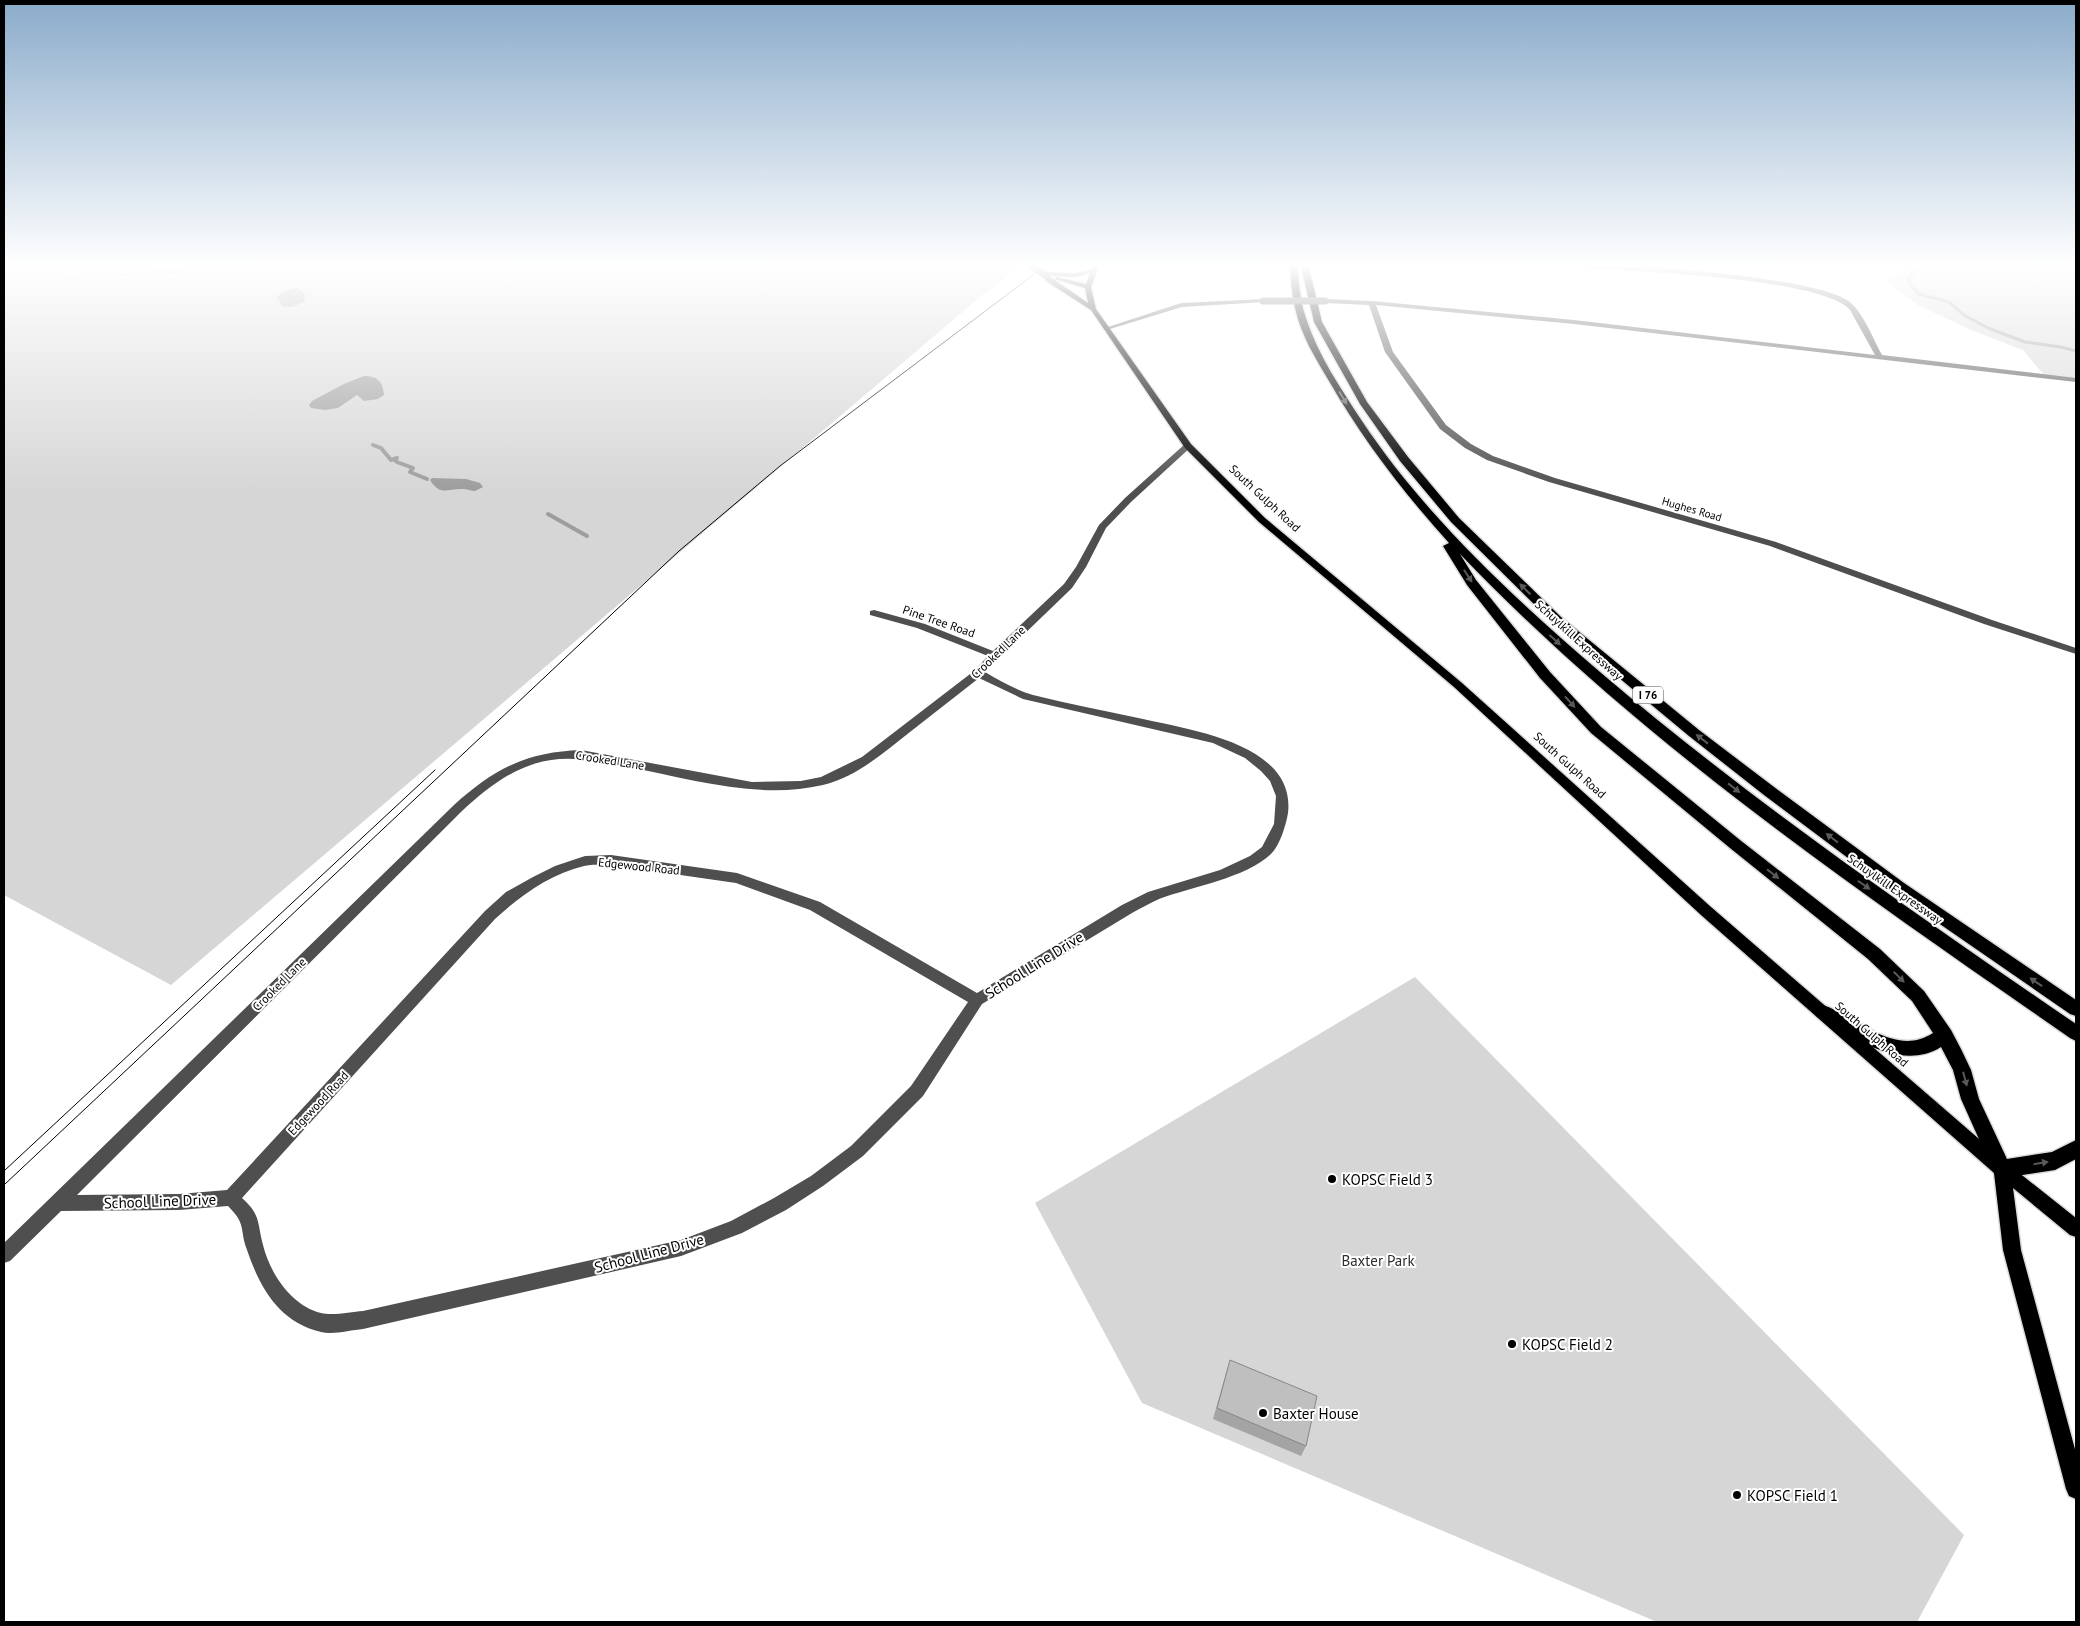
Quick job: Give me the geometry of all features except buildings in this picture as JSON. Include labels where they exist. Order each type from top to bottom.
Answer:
[{"type":"highway","name":"Schuylkill Expressway","points":[[1309,339],[1342,398],[1376,451],[1432,520],[1537,624],[1659,730],[1797,838],[2076,1033]]},
{"type":"highway","name":"Schuylkill Expressway","points":[[1327,339],[1363,402],[1404,460],[1455,520],[1556,620],[1694,733],[1777,797],[1914,898],[2076,1009]]},
{"type":"highway","points":[[1432,520],[1471,582],[1545,674],[1596,730],[1735,844],[1874,954],[1918,996],[1945,1035],[1962,1070],[1970,1099],[2002,1169],[2055,1161],[2076,1149]]},
{"type":"highway","points":[[1822,1012],[1874,1039],[1904,1048],[1921,1048],[1945,1035]]},
{"type":"main road","name":"South Gulph Road","points":[[1115,339],[1188,446],[1262,520],[1458,685],[1706,911],[2002,1169],[2076,1229]]},
{"type":"main road","points":[[2002,1169],[2012,1250],[2076,1489]]},
{"type":"street","name":"Hughes Road","points":[[1384,339],[1389,352],[1443,427],[1468,446],[1490,458],[1552,480],[1773,544],[1988,622],[2076,651]]},
{"type":"street","points":[[1721,339],[2076,380]]},
{"type":"street","points":[[1869,339],[1879,356]]},
{"type":"street","name":"Crooked Lane","points":[[4,1256],[450,815],[477,789],[495,776],[537,757],[560,754],[581,754],[752,786],[801,785],[838,775],[866,760],[978,673],[994,655],[1068,586],[1102,527],[1128,500],[1188,446]]},
{"type":"street","name":"Pine Tree Road","points":[[874,613],[921,626],[994,655]]},
{"type":"street","name":"School Line Drive","points":[[57,1203],[179,1202],[231,1198],[248,1214],[255,1249],[269,1280],[283,1301],[296,1312],[322,1323],[363,1320],[681,1248],[736,1227],[780,1204],[857,1151],[917,1091],[977,1000],[1127,909],[1153,896],[1225,873],[1255,860],[1267,850],[1276,836],[1280,824],[1282,796],[1274,779],[1265,768],[1249,755],[1231,746],[1197,735],[1028,697],[1001,686],[978,673]]},
{"type":"street","name":"Edgewood Road","points":[[231,1198],[490,916],[511,896],[560,869],[585,861],[611,860],[737,878],[806,903],[977,1000]]},
{"type":"green space","points":[[4,339],[931,339],[171,985],[4,895]]},
{"type":"green space","points":[[1994,339],[2076,339],[2076,380],[2045,376],[2023,350]]},
{"type":"green space","name":"Baxter Park","points":[[1415,977],[1964,1535],[1917,1622],[1657,1622],[1142,1403],[1035,1203]]},
{"type":"shaded area","points":[[364,376],[373,377],[379,381],[384,395],[378,399],[364,401],[357,395],[338,408],[325,410],[311,408],[309,405],[312,401],[344,384]]},
{"type":"shaded area","points":[[432,478],[466,479],[480,483],[483,487],[475,491],[463,489],[441,490],[430,480]]},
{"type":"waterway","points":[[2017,339],[2076,351]]},
{"type":"waterway","points":[[373,445],[381,448],[391,460],[397,458],[395,460],[397,462],[413,468],[410,472],[427,479]]},
{"type":"waterway","points":[[548,514],[587,536]]},
{"type":"tram line","points":[[4,1185],[679,551],[780,466],[948,339]]},
{"type":"tram line","points":[[4,1171],[435,770]]},
{"type":"place","name":"KOPSC Field 3","points":[[1332,1179]]},
{"type":"place","name":"KOPSC Field 2","points":[[1512,1344]]},
{"type":"place","name":"Baxter House","points":[[1263,1413]]},
{"type":"place","name":"KOPSC Field 1","points":[[1737,1495]]}]
